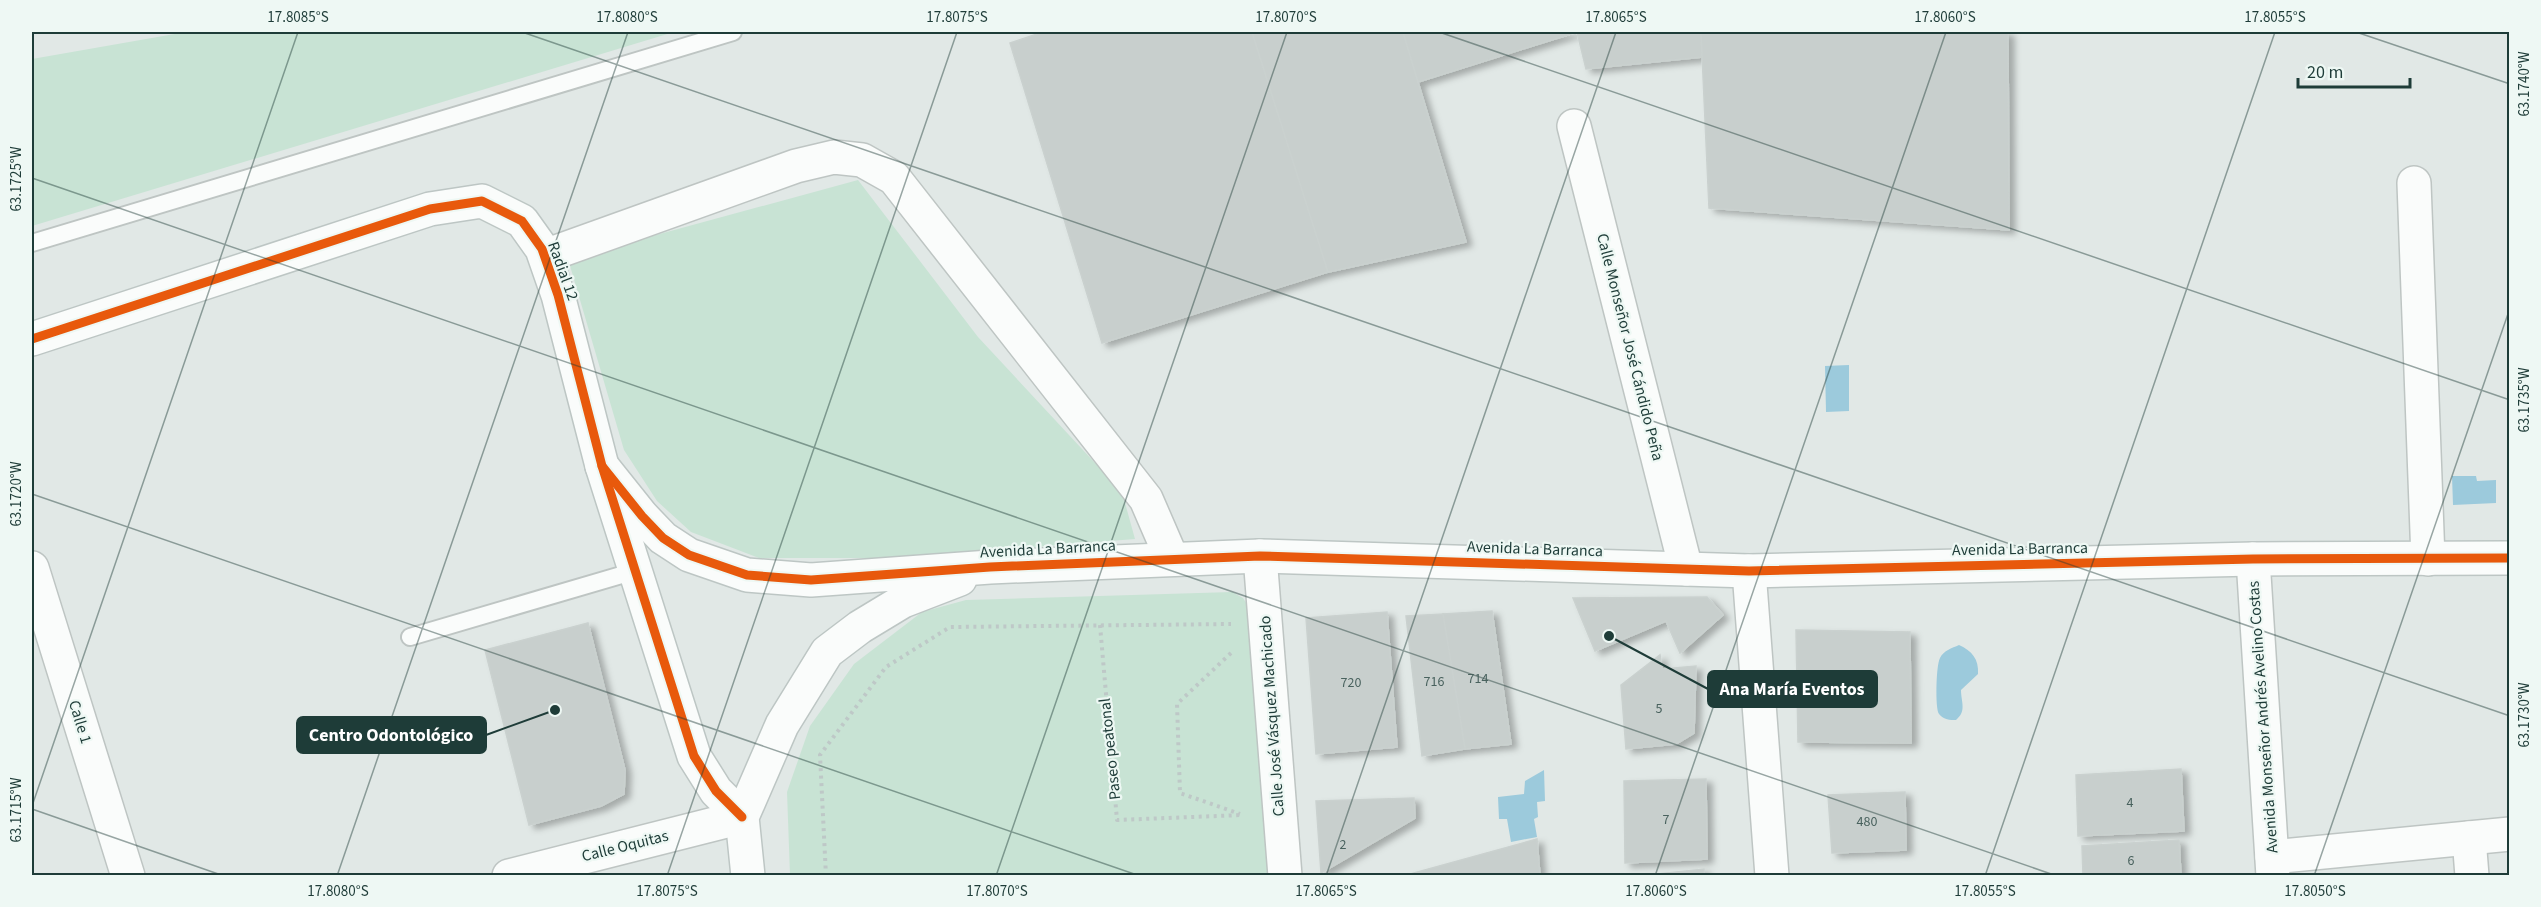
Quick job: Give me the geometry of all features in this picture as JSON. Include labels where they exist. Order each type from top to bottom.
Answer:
[{"type":"street","name":"Calle Monseñor José Cándido Peña","points":[[1574,126],[1686,569]]},
{"type":"street","points":[[545,256],[796,166],[834,157],[861,160],[894,178],[1146,499],[1172,559]]},
{"type":"street","points":[[2414,183],[2428,559]]},
{"type":"street","name":"Radial 12","points":[[32,339],[430,208],[482,201],[522,221],[545,256],[558,295],[602,466],[694,756],[716,791],[742,817]]},
{"type":"street","name":"Avenida La Barranca","points":[[602,466],[642,516],[663,538],[689,555],[747,575],[810,580],[990,567],[1260,556],[1749,571],[2253,559],[2510,558]]},
{"type":"street","name":"Calle José Vásquez Machicado","points":[[1260,556],[1284,876]]},
{"type":"street","name":"Avenida Monseñor Andrés Avelino Costas","points":[[2253,559],[2272,866]]},
{"type":"street","name":"Avenida La Barranca","points":[[742,817],[782,725],[827,652],[860,627],[903,601],[990,567]]},
{"type":"street","name":"Calle 1","points":[[32,568],[128,876]]},
{"type":"street","points":[[1749,571],[1772,876]]},
{"type":"street","points":[[742,817],[748,876]]},
{"type":"street","name":"Calle Oquitas","points":[[508,876],[742,817]]},
{"type":"street","points":[[2272,866],[2510,834]]},
{"type":"street","points":[[2469,838],[2472,876]]},
{"type":"lane","points":[[32,243],[732,32]]},
{"type":"lane","points":[[410,637],[577,590],[634,571]]},
{"type":"path","points":[[825,876],[819,755],[886,667],[950,627],[1232,624],[1232,633]]},
{"type":"path","points":[[1234,662],[1233,650],[1177,704],[1180,793],[1242,815]]},
{"type":"path","points":[[1242,803],[1243,825]]},
{"type":"green space","points":[[186,32],[674,32],[32,226],[32,59]]},
{"type":"green space","points":[[858,180],[978,337],[1122,492],[1135,539],[900,558],[759,558],[691,532],[657,501],[624,450],[568,259]]},
{"type":"green space","points":[[1232,592],[1243,598],[1252,612],[1275,875],[790,875],[787,792],[810,726],[854,664],[922,612],[966,600]]},
{"type":"water","points":[[1849,365],[1849,411],[1826,412],[1825,366]]},
{"type":"water","points":[[2452,476],[2476,476],[2477,481],[2496,480],[2496,503],[2453,505]]},
{"type":"water","points":[[1959,645],[1974,656],[1978,674],[1961,690],[1963,706],[1959,717],[1956,720],[1949,720],[1941,716],[1938,710],[1938,669],[1943,653]]},
{"type":"water","points":[[1544,770],[1545,801],[1537,802],[1538,817],[1534,819],[1537,837],[1511,842],[1507,819],[1499,819],[1498,797],[1524,794],[1525,781]]},
{"type":"building","points":[[1043,32],[1252,32],[1328,272],[1102,343],[1010,43]]},
{"type":"building","points":[[1252,32],[1403,32],[1466,242],[1328,272]]},
{"type":"building","points":[[1403,32],[1577,32],[1418,82]]},
{"type":"building","points":[[1577,32],[1701,32],[1702,57],[1586,69]]},
{"type":"building","points":[[1701,32],[2008,32],[2009,230],[1709,208]]},
{"type":"building","points":[[1707,597],[1723,615],[1680,653],[1666,621],[1595,651],[1573,598]]},
{"type":"building","points":[[1492,611],[1511,744],[1465,749],[1443,614]]},
{"type":"building","points":[[1387,612],[1397,747],[1316,754],[1306,618]]},
{"type":"building","points":[[1443,614],[1465,749],[1422,756],[1406,616]]},
{"type":"building","points":[[588,623],[625,770],[624,794],[601,806],[529,825],[485,650]]},
{"type":"building","points":[[1796,630],[1910,632],[1911,743],[1798,742]]},
{"type":"building","points":[[1660,655],[1662,669],[1696,666],[1694,733],[1676,744],[1626,749],[1621,685]]},
{"type":"building","points":[[2181,769],[2184,831],[2078,836],[2076,775]]},
{"type":"building","points":[[1706,779],[1707,859],[1625,863],[1624,781]]},
{"type":"building","points":[[1905,792],[1906,850],[1832,853],[1828,795]]},
{"type":"building","points":[[1414,798],[1415,818],[1321,873],[1316,801]]},
{"type":"building","points":[[1537,839],[1540,876],[1403,876]]},
{"type":"building","points":[[2179,840],[2181,876],[2083,876],[2082,846]]},
{"type":"building","points":[[1704,869],[1704,876],[1638,876]]},
{"type":"cycle path","points":[[32,339],[430,209],[482,201],[522,221],[542,249],[558,295],[602,466],[694,756],[716,791],[742,817]]},
{"type":"cycle path","points":[[602,466],[642,516],[663,538],[689,555],[747,575],[811,580],[990,567],[1260,556],[1749,571],[2253,559],[2510,558]]},
{"type":"place","name":"Ana María Eventos","points":[[1609,636]]},
{"type":"place","name":"Centro Odontológico","points":[[555,710]]}]
